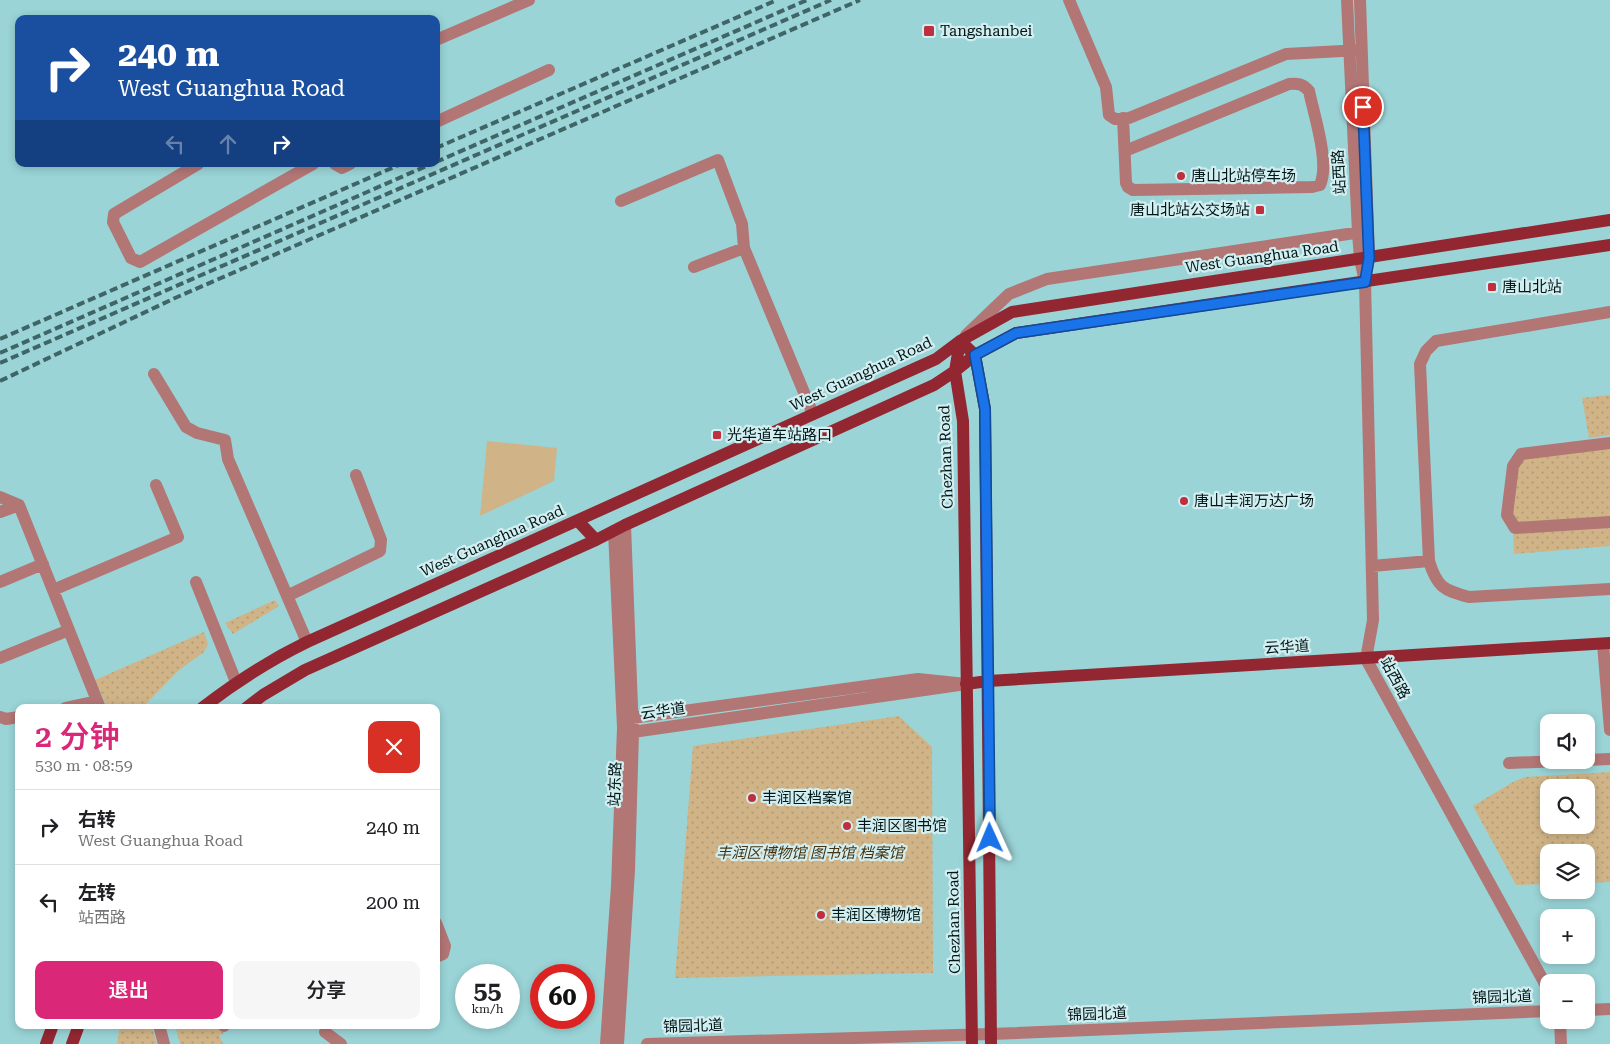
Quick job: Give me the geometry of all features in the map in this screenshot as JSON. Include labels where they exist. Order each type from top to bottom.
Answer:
[{"type":"main road","name":"West Guanghua Road","points":[[207,704],[236,682],[273,659],[307,642],[936,359],[960,341],[1012,312],[1610,220]]},
{"type":"main road","points":[[251,704],[305,670],[596,540],[934,385],[975,355],[1016,333],[1610,245]]},
{"type":"main road","points":[[960,341],[975,355],[985,409],[991,1039]]},
{"type":"main road","name":"Chezhan Road","points":[[960,341],[955,371],[963,421],[972,1039]]},
{"type":"main road","points":[[578,520],[596,540]]},
{"type":"main road","name":"云华道","points":[[966,684],[988,680],[1607,644]]},
{"type":"main road","points":[[46,1044],[52,1029]]},
{"type":"main road","points":[[72,1044],[78,1029]]},
{"type":"street","points":[[440,38],[529,0]]},
{"type":"street","points":[[1069,0],[1106,87],[1109,115],[1115,119],[1129,118],[1286,54],[1355,50]]},
{"type":"street","name":"站西路","points":[[1347,0],[1355,50],[1365,258],[1373,620],[1366,659],[1540,975]]},
{"type":"street","name":"站西路","points":[[1355,50],[1360,0]]},
{"type":"street","points":[[440,120],[549,70]]},
{"type":"street","points":[[1123,118],[1126,182],[1128,187],[1133,190],[1312,187],[1320,185],[1323,178],[1322,151],[1309,91],[1297,83],[1289,84],[1125,151]]},
{"type":"street","points":[[621,201],[718,160],[742,224],[744,248],[813,414]]},
{"type":"street","points":[[193,167],[114,214],[114,222],[131,258],[140,262],[308,167]]},
{"type":"street","points":[[960,341],[1009,294],[1047,279],[1363,232]]},
{"type":"street","points":[[694,267],[744,248]]},
{"type":"street","points":[[1610,312],[1436,342],[1426,351],[1420,364],[1429,561],[1434,578],[1448,592],[1469,597],[1610,589]]},
{"type":"street","points":[[154,374],[186,427],[197,433],[225,440],[228,459],[307,642]]},
{"type":"street","points":[[1610,443],[1521,454],[1513,466],[1507,515],[1515,528],[1610,522]]},
{"type":"street","points":[[287,596],[380,551],[381,540],[356,476]]},
{"type":"street","points":[[53,590],[178,537],[156,485]]},
{"type":"street","points":[[0,497],[19,505],[99,704]]},
{"type":"street","points":[[0,512],[19,505]]},
{"type":"street","points":[[619,528],[632,718]]},
{"type":"street","name":"站东路","points":[[618,1044],[629,870],[628,730],[619,528]]},
{"type":"street","points":[[1372,566],[1429,561]]},
{"type":"street","points":[[0,582],[42,564]]},
{"type":"street","points":[[196,582],[236,682]]},
{"type":"street","points":[[0,658],[69,630]]},
{"type":"street","points":[[1607,644],[1610,730]]},
{"type":"street","name":"云华道","points":[[918,679],[966,684],[628,730],[632,718],[918,679]]},
{"type":"street","points":[[0,717],[6,720],[15,718]]},
{"type":"street","name":"站东路","points":[[606,1044],[628,730]]},
{"type":"street","points":[[1509,764],[1610,759]]},
{"type":"street","points":[[440,932],[446,946],[443,954],[440,955]]},
{"type":"street","points":[[1595,1010],[1610,1009]]},
{"type":"street","name":"锦园北道","points":[[647,1044],[991,1039],[1540,1011]]},
{"type":"street","points":[[160,1029],[164,1044]]},
{"type":"street","points":[[1560,1029],[1561,1044]]},
{"type":"street","points":[[325,1032],[340,1044]]},
{"type":"green space","points":[[1610,395],[1610,435],[1589,438],[1582,398]]},
{"type":"green space","points":[[487,441],[557,448],[554,481],[480,516]]},
{"type":"green space","points":[[1610,446],[1610,546],[1514,554],[1510,460]]},
{"type":"green space","points":[[275,600],[279,606],[233,634],[225,623]]},
{"type":"green space","points":[[204,632],[208,644],[204,652],[178,671],[146,704],[106,704],[95,680]]},
{"type":"green space","name":"丰润区博物馆 图书馆 档案馆","points":[[899,716],[932,747],[933,973],[675,978],[693,746]]},
{"type":"green space","points":[[1610,772],[1610,882],[1595,883],[1595,844],[1540,844],[1540,884],[1516,885],[1473,806],[1525,777]]},
{"type":"green space","points":[[119,1029],[152,1029],[157,1044],[117,1044]]},
{"type":"green space","points":[[176,1029],[222,1029],[224,1034],[219,1035],[223,1044],[180,1044]]},
{"type":"railway","points":[[440,146],[777,0]]},
{"type":"railway","points":[[440,160],[807,0]]},
{"type":"railway","points":[[0,363],[831,0]]},
{"type":"railway","points":[[0,381],[175,298],[860,0]]},
{"type":"railway","points":[[0,339],[394,167]]},
{"type":"railway","points":[[0,353],[424,167]]},
{"type":"place","name":"Tangshanbei","points":[[929,31]]},
{"type":"place","name":"唐山北站停车场","points":[[1181,176]]},
{"type":"place","name":"唐山北站公交场站","points":[[1260,210]]},
{"type":"place","name":"唐山北站","points":[[1492,287]]},
{"type":"place","name":"光华道车站路口","points":[[717,435]]},
{"type":"place","name":"唐山丰润万达广场","points":[[1184,501]]},
{"type":"place","name":"丰润区档案馆","points":[[752,798]]},
{"type":"place","name":"丰润区图书馆","points":[[847,826]]},
{"type":"place","name":"丰润区博物馆","points":[[821,915]]},
{"type":"route","points":[[990,838],[985,409],[975,355],[1016,333],[1365,282],[1369,258],[1363,107]]}]
